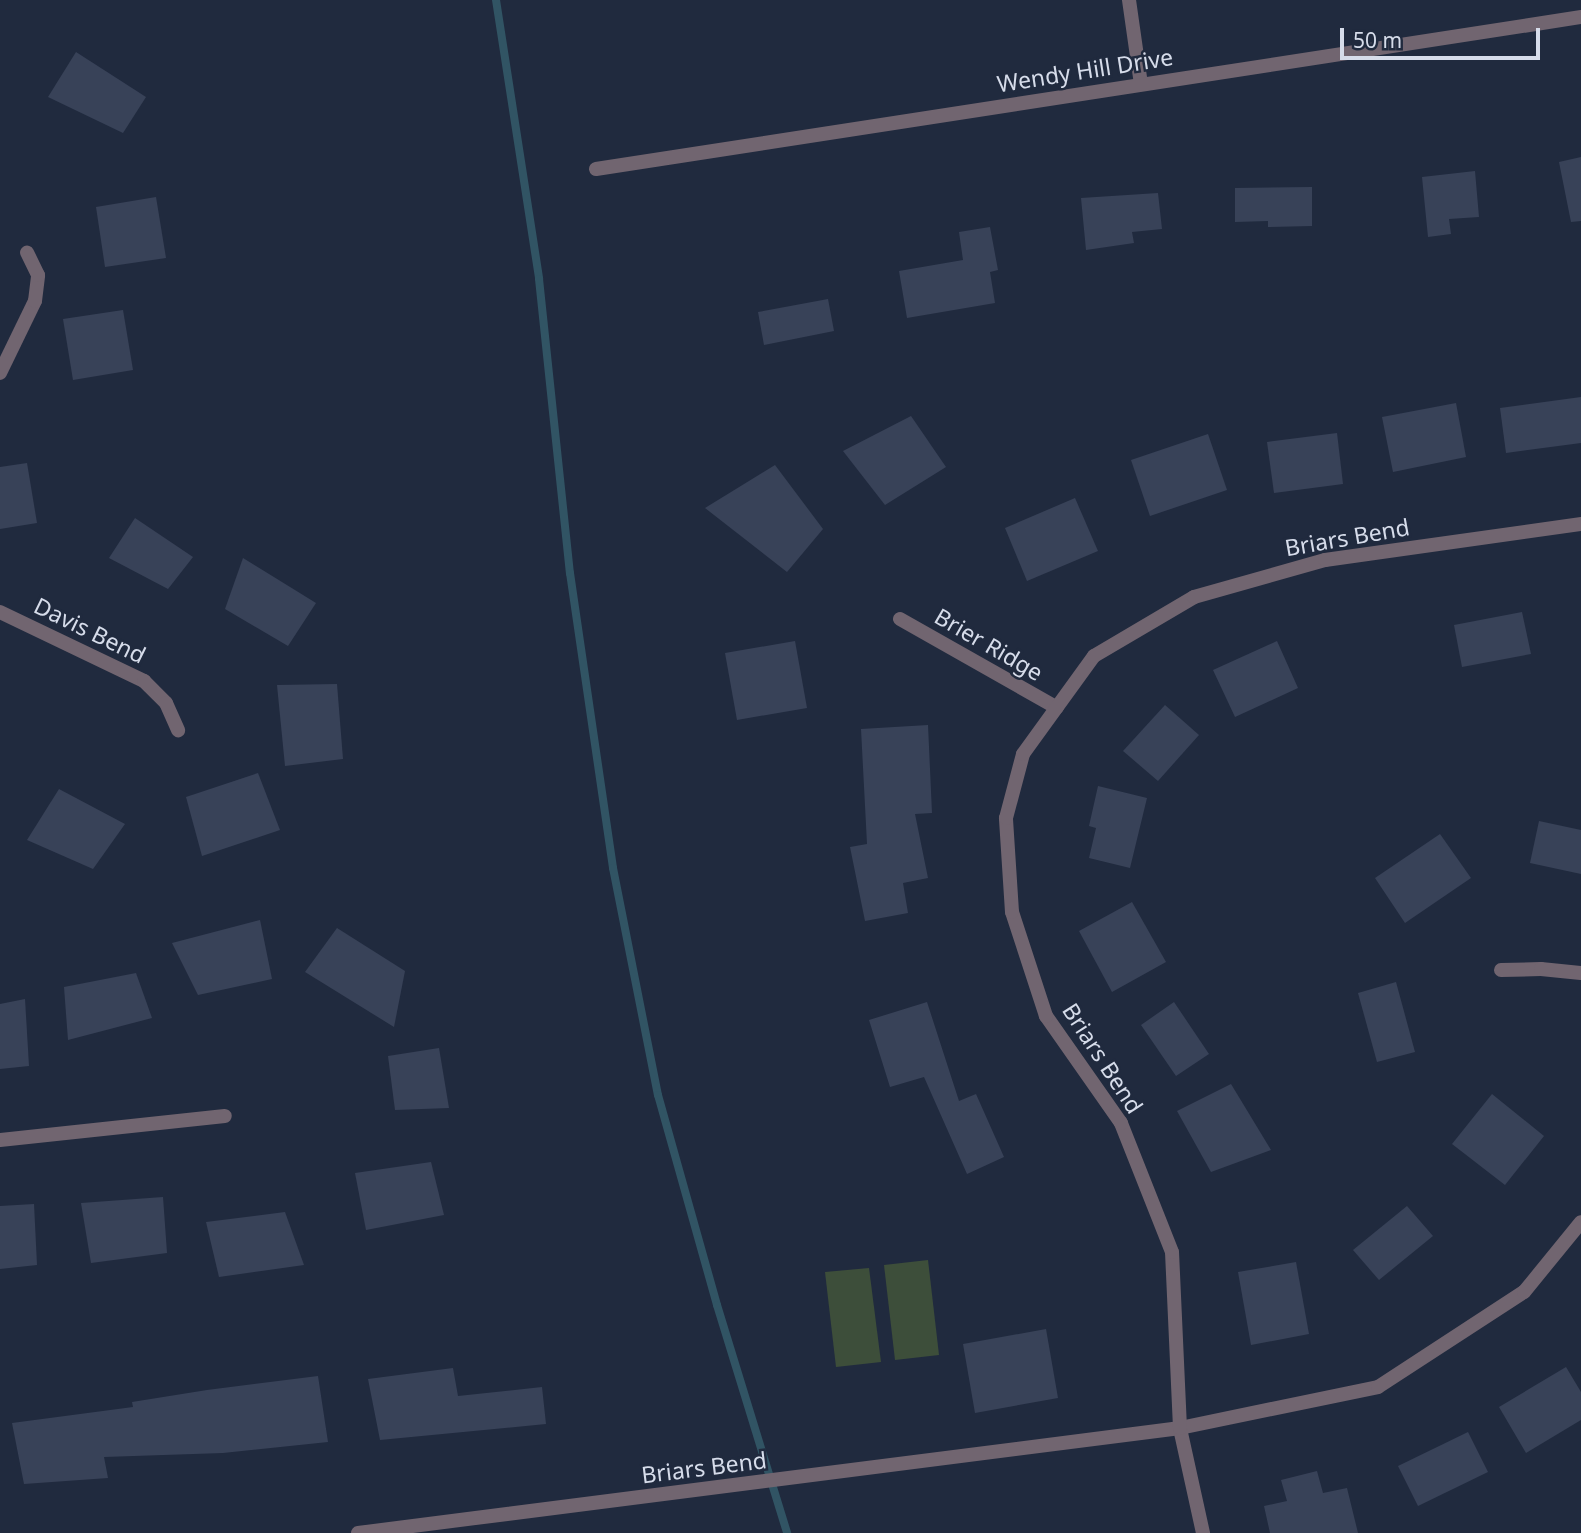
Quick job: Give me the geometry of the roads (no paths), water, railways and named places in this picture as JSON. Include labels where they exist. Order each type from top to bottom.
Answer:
[{"type":"street","points":[[1129,0],[1142,84]]},
{"type":"street","name":"Wendy Hill Drive","points":[[596,169],[1581,17]]},
{"type":"street","points":[[0,373],[35,301],[38,275],[27,252]]},
{"type":"street","name":"Briars Bend","points":[[1180,1428],[1172,1252],[1121,1123],[1046,1017],[1012,912],[1006,818],[1023,754],[1094,656],[1194,597],[1325,560],[1581,524]]},
{"type":"street","name":"Davis Bend","points":[[0,612],[144,681],[166,703],[178,730]]},
{"type":"street","name":"Brier Ridge","points":[[900,620],[1056,708]]},
{"type":"street","points":[[1501,970],[1541,969],[1581,973]]},
{"type":"street","points":[[0,1140],[225,1116]]},
{"type":"street","name":"Briars Bend","points":[[358,1533],[1180,1428],[1378,1387],[1524,1292],[1581,1222]]},
{"type":"street","points":[[1180,1428],[1203,1533]]},
{"type":"waterway","points":[[496,0],[539,279],[570,573],[613,868],[658,1095],[717,1305],[787,1533]]}]
